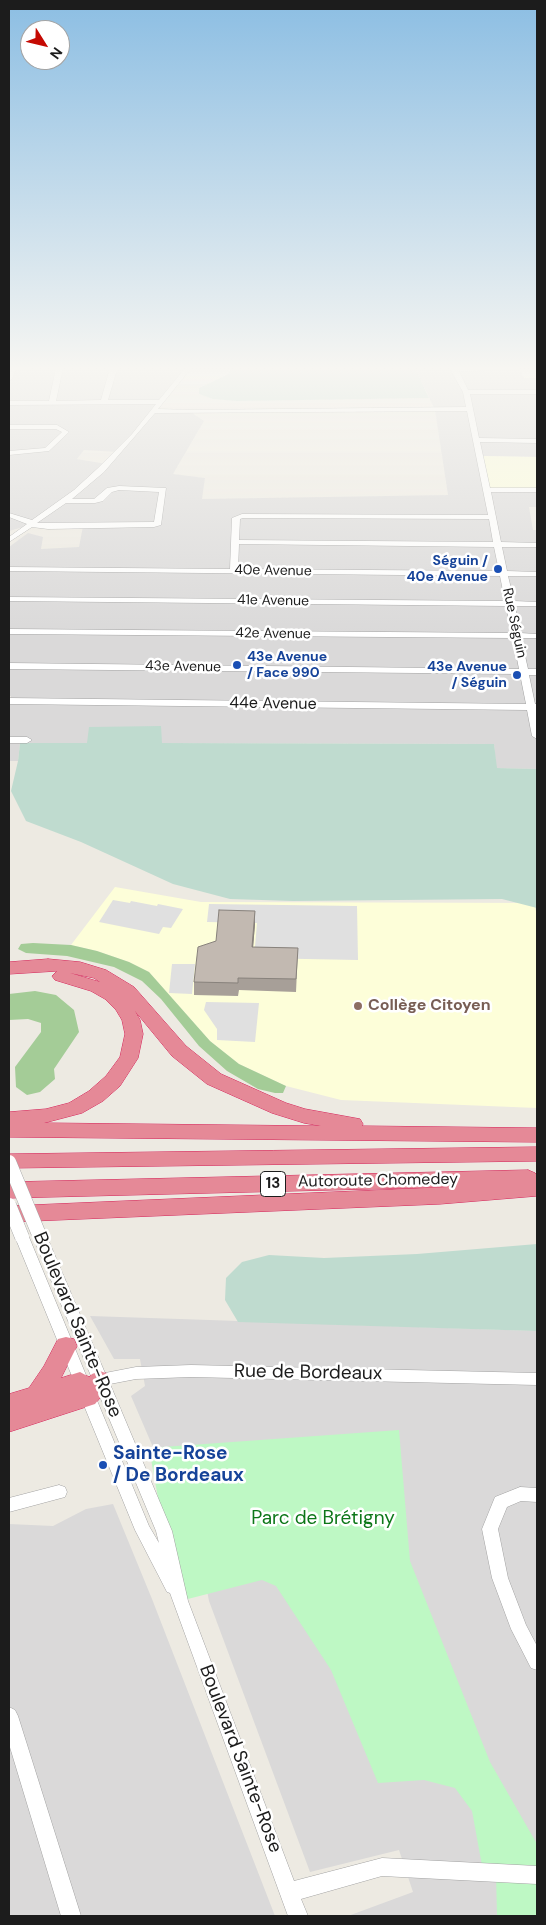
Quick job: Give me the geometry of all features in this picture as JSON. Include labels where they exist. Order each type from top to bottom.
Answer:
[{"type":"highway","points":[[9,968],[48,965],[80,968],[100,974],[121,985],[134,996],[172,1044],[191,1062],[230,1088],[291,1112],[410,1134]]},
{"type":"highway","points":[[9,978],[36,975],[64,976],[98,987],[123,1006],[131,1020],[134,1034],[132,1050],[125,1067],[96,1096],[76,1108],[56,1114],[9,1119]]},
{"type":"highway","points":[[9,1130],[537,1135]]},
{"type":"highway","name":"Autoroute Chomedey","points":[[9,1162],[537,1154]]},
{"type":"highway","name":"Autoroute Chomedey","points":[[9,1190],[537,1178]]},
{"type":"highway","points":[[9,1214],[440,1196],[537,1188]]},
{"type":"highway","points":[[15,1231],[90,1211]]},
{"type":"highway","points":[[35,1398],[52,1373],[66,1346]]},
{"type":"highway","points":[[9,1404],[89,1387]]},
{"type":"highway","points":[[9,1422],[89,1387]]},
{"type":"street","points":[[9,540],[64,501],[115,456]]},
{"type":"street","name":"Rue Séguin","points":[[480,456],[524,672],[534,707],[537,736]]},
{"type":"street","points":[[9,516],[48,527],[154,525],[158,522],[163,490],[119,488],[110,490],[100,499],[64,501]]},
{"type":"street","points":[[487,490],[537,490]]},
{"type":"street","points":[[234,571],[236,518],[249,515],[492,517]]},
{"type":"street","points":[[234,542],[537,545]]},
{"type":"street","name":"40e Avenue","points":[[9,569],[537,574]]},
{"type":"street","name":"41e Avenue","points":[[9,600],[537,604]]},
{"type":"street","name":"42e Avenue","points":[[9,632],[537,636]]},
{"type":"street","name":"43e Avenue","points":[[9,666],[537,672]]},
{"type":"street","name":"44e Avenue","points":[[9,701],[534,707]]},
{"type":"street","points":[[9,740],[28,740]]},
{"type":"street","name":"Boulevard Sainte-Rose","points":[[9,1162],[40,1237],[89,1387],[143,1530],[180,1601],[298,1916]]},
{"type":"street","name":"Boulevard Sainte-Rose","points":[[9,1205],[15,1231],[66,1346],[89,1387]]},
{"type":"street","name":"Rue de Bordeaux","points":[[89,1387],[136,1372],[182,1371],[537,1379]]},
{"type":"street","points":[[9,1505],[59,1492]]},
{"type":"street","points":[[537,1495],[520,1494],[501,1502],[490,1529],[500,1578],[519,1629],[537,1662]]},
{"type":"street","points":[[9,1716],[71,1916]]},
{"type":"street","points":[[290,1892],[382,1867],[537,1875]]},
{"type":"shaded area","points":[[9,456],[79,456],[77,459],[107,464],[114,456],[184,456],[173,474],[205,478],[202,499],[448,495],[442,456],[537,456],[481,456],[487,490],[537,490],[537,507],[529,507],[533,530],[537,530],[537,769],[496,768],[494,744],[161,743],[161,726],[87,743],[20,743],[18,761],[9,761],[9,704],[11,696],[9,696],[9,547],[28,533],[43,537],[41,549],[79,547],[83,526],[31,525],[9,531]]},
{"type":"shaded area","points":[[480,456],[537,457],[537,490],[487,490]]},
{"type":"shaded area","points":[[161,726],[162,743],[494,744],[497,768],[537,769],[537,908],[502,899],[293,901],[230,899],[173,884],[81,842],[26,821],[11,791],[20,743],[87,743],[89,727]]},
{"type":"shaded area","name":"Collège Citoyen","points":[[115,887],[201,902],[534,903],[537,916],[537,1108],[341,1100],[286,1086],[239,1064],[210,1041],[149,972],[129,962],[97,951],[71,945]]},
{"type":"shaded area","points":[[113,900],[157,906],[158,904],[183,909],[171,928],[163,927],[159,934],[99,922]]},
{"type":"shaded area","points":[[209,904],[357,906],[358,960],[254,958],[257,923],[207,922]]},
{"type":"shaded area","points":[[172,964],[195,964],[192,994],[169,993]]},
{"type":"shaded area","points":[[206,1002],[259,1003],[255,1042],[217,1040],[217,1029],[204,1010]]},
{"type":"shaded area","points":[[537,1244],[537,1331],[238,1322],[225,1300],[226,1278],[242,1262],[269,1255],[324,1258],[417,1254]]},
{"type":"shaded area","points":[[90,1316],[537,1331],[537,1916],[348,1916],[413,1892],[399,1850],[310,1872],[209,1601],[201,1559],[131,1396],[145,1386],[140,1359],[114,1359]]},
{"type":"shaded area","points":[[113,1504],[152,1599],[275,1916],[9,1916],[9,1524],[53,1526],[86,1509]]},
{"type":"green space","points":[[21,944],[71,945],[97,951],[129,962],[149,972],[210,1041],[239,1064],[286,1086],[283,1093],[258,1089],[227,1071],[199,1046],[161,999],[142,981],[114,967],[67,956],[26,953],[18,949]]},
{"type":"green space","points":[[35,991],[56,995],[74,1010],[79,1032],[54,1069],[55,1079],[40,1092],[27,1095],[16,1087],[15,1067],[41,1032],[41,1023],[28,1019],[9,1020],[9,994]]},
{"type":"green space","name":"Parc de Brétigny","points":[[399,1430],[410,1561],[490,1762],[537,1844],[537,1916],[497,1916],[496,1873],[483,1871],[472,1811],[455,1788],[424,1780],[378,1783],[331,1670],[276,1586],[262,1580],[180,1601],[164,1531],[149,1448]]},
{"type":"building","points":[[219,910],[255,911],[252,947],[298,948],[296,979],[238,978],[238,983],[194,982],[198,947],[216,941]]},
{"type":"place","name":"Séguin / 40e Avenue","points":[[498,569]]},
{"type":"place","name":"43e Avenue / Face 990","points":[[237,665]]},
{"type":"place","name":"43e Avenue / Séguin","points":[[517,675]]},
{"type":"place","name":"Collège Citoyen","points":[[358,1006]]},
{"type":"place","name":"Sainte-Rose / De Bordeaux","points":[[103,1465]]}]
